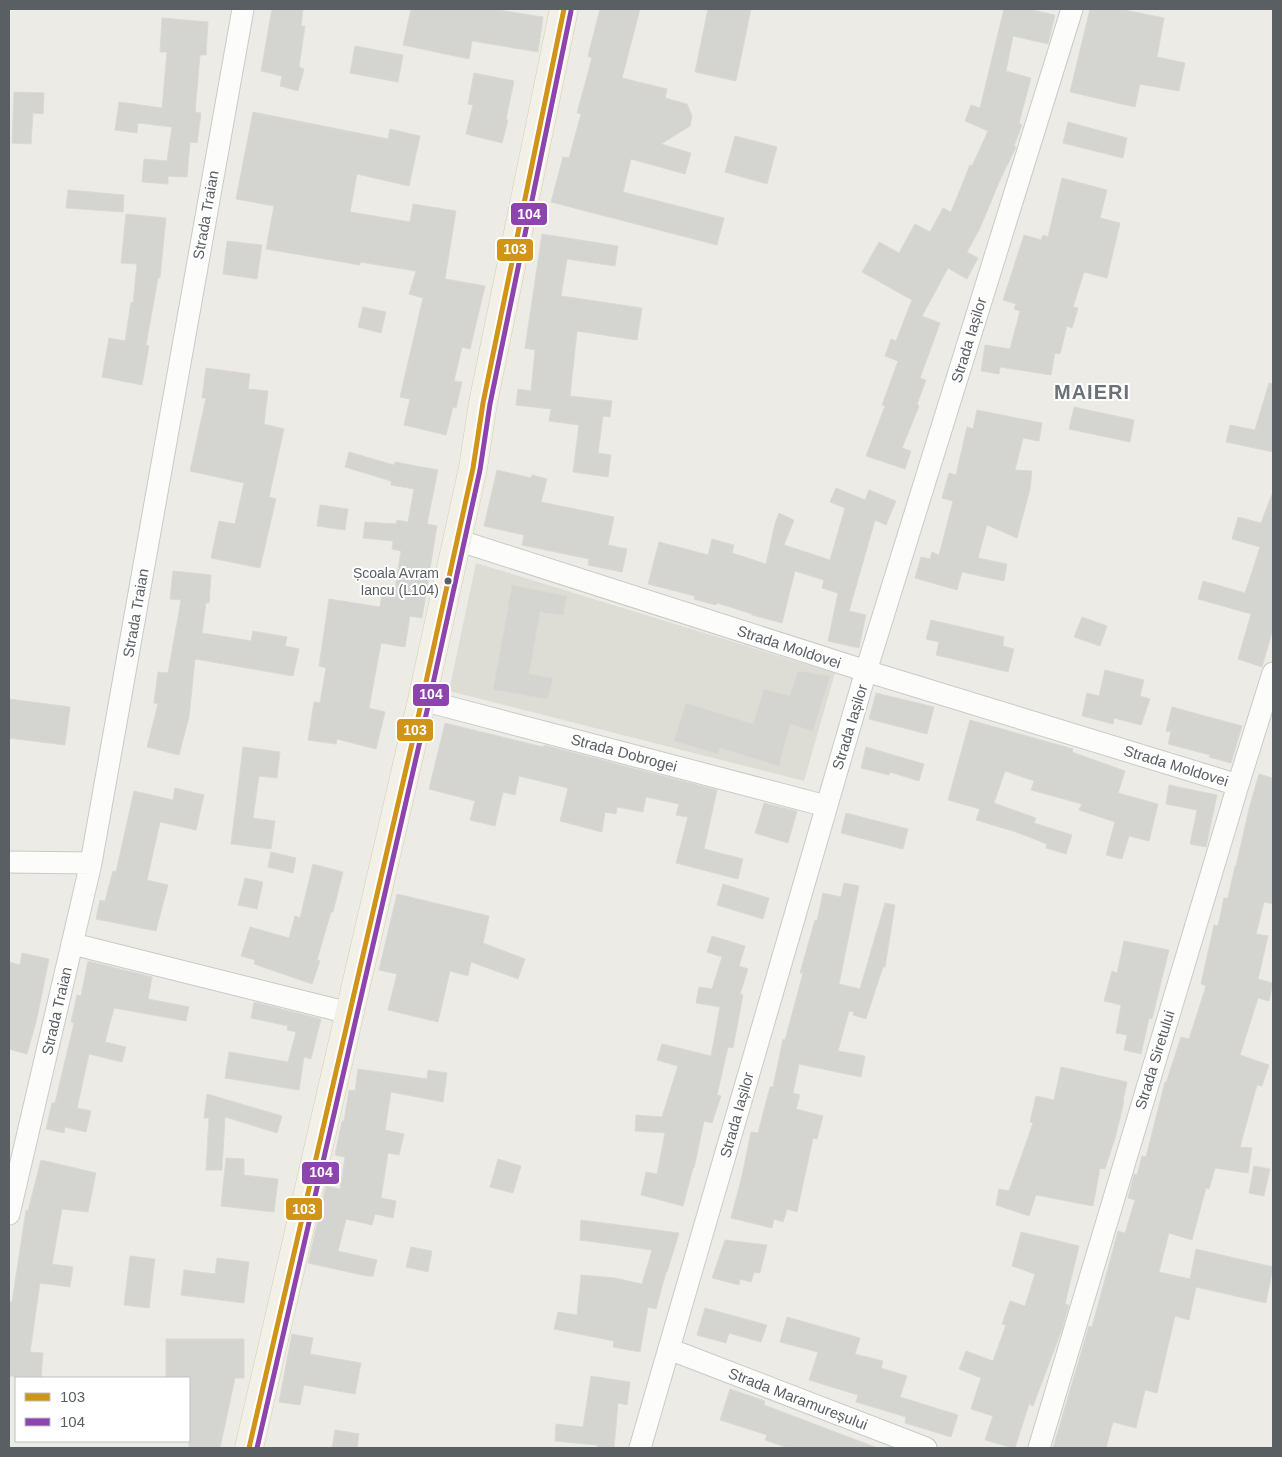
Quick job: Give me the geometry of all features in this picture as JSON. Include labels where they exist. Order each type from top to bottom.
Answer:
[{"type":"main road","points":[[249,1448],[422,700],[472,468],[483,403],[564,9]]},
{"type":"street","name":"Strada Traian","points":[[9,1214],[91,863],[243,9]]},
{"type":"street","name":"Strada Iașilor","points":[[640,1448],[866,671],[1072,9]]},
{"type":"street","name":"Strada Moldovei","points":[[456,540],[866,671],[1238,785]]},
{"type":"street","name":"Strada Siretului","points":[[1039,1448],[1273,673]]},
{"type":"street","name":"Strada Dobrogei","points":[[422,700],[826,806]]},
{"type":"street","points":[[9,862],[91,863]]},
{"type":"street","points":[[73,944],[349,1013]]},
{"type":"street","name":"Strada Maramureșului","points":[[669,1349],[926,1448]]},
{"type":"shaded area","points":[[476,563],[835,673],[804,781],[449,691]]},
{"type":"building","points":[[272,9],[303,9],[301,26],[305,26],[299,67],[304,69],[298,91],[280,86],[282,76],[261,71]]},
{"type":"building","points":[[411,9],[492,9],[543,17],[538,52],[472,41],[469,59],[403,45]]},
{"type":"building","points":[[600,9],[640,9],[622,78],[667,89],[665,98],[687,104],[692,116],[690,126],[661,144],[691,153],[685,174],[631,159],[623,192],[724,218],[717,245],[551,202],[563,157],[569,158],[581,114],[577,113],[592,58],[588,56]]},
{"type":"building","points":[[708,9],[751,9],[736,81],[695,72]]},
{"type":"building","points":[[1004,9],[1028,9],[1055,15],[1048,44],[1013,36],[1006,71],[1031,78],[1019,123],[1022,125],[1014,146],[1016,147],[980,228],[967,252],[978,258],[967,279],[948,268],[922,316],[940,323],[920,378],[926,380],[917,404],[919,406],[902,448],[911,451],[905,469],[866,456],[885,406],[882,405],[898,361],[885,356],[891,339],[896,341],[912,300],[862,272],[879,242],[899,253],[915,224],[930,232],[943,208],[951,212],[970,165],[972,166],[988,131],[965,121],[971,105],[980,108]]},
{"type":"building","points":[[1090,9],[1120,9],[1164,18],[1157,57],[1185,63],[1179,91],[1140,84],[1135,107],[1070,92]]},
{"type":"building","points":[[162,18],[208,22],[206,55],[200,55],[195,112],[201,113],[197,143],[190,142],[187,177],[168,176],[168,184],[142,182],[144,159],[167,161],[172,127],[138,123],[137,133],[115,130],[119,102],[162,108],[167,52],[160,52]]},
{"type":"building","points":[[355,46],[403,55],[398,82],[350,73]]},
{"type":"building","points":[[474,73],[514,81],[506,119],[508,120],[502,143],[466,134],[473,105],[468,104]]},
{"type":"building","points":[[14,92],[44,93],[43,114],[33,113],[31,144],[12,143]]},
{"type":"building","points":[[253,112],[388,139],[390,129],[420,136],[409,186],[357,174],[350,212],[410,222],[413,204],[456,211],[445,279],[485,286],[470,349],[462,347],[454,381],[462,382],[456,408],[453,407],[446,435],[404,425],[410,399],[400,397],[423,298],[409,294],[416,271],[360,262],[360,265],[266,249],[274,206],[236,199]]},
{"type":"building","points":[[1068,122],[1127,138],[1123,158],[1063,143]]},
{"type":"building","points":[[735,136],[777,147],[767,184],[725,172]]},
{"type":"building","points":[[1062,178],[1107,190],[1100,218],[1120,223],[1107,278],[1084,272],[1073,307],[1078,308],[1072,328],[1067,326],[1060,354],[1055,353],[1051,375],[1000,367],[999,374],[981,371],[985,345],[1010,349],[1020,311],[1014,309],[1016,304],[1003,300],[1024,235],[1041,240],[1043,235],[1048,237]]},
{"type":"building","points":[[68,190],[124,195],[123,212],[66,208]]},
{"type":"building","points":[[126,214],[166,218],[160,278],[158,278],[146,345],[149,346],[142,385],[102,377],[109,338],[125,341],[131,302],[133,303],[137,264],[121,263]]},
{"type":"building","points":[[542,234],[618,246],[615,266],[567,259],[561,296],[642,308],[637,340],[577,331],[570,396],[612,401],[610,417],[603,416],[598,453],[611,455],[608,477],[573,472],[579,425],[549,421],[551,409],[516,405],[518,389],[531,391],[535,350],[525,348]]},
{"type":"building","points":[[227,241],[262,245],[257,279],[223,274]]},
{"type":"building","points":[[363,307],[386,312],[381,333],[358,327]]},
{"type":"building","points":[[206,368],[250,374],[248,389],[268,391],[264,424],[284,429],[269,497],[276,499],[260,568],[211,558],[219,521],[235,524],[244,483],[190,471],[206,398],[202,398]]},
{"type":"building","points":[[1269,383],[1273,384],[1273,452],[1226,442],[1230,425],[1255,430]]},
{"type":"building","points":[[1074,407],[1134,420],[1130,442],[1069,429]]},
{"type":"building","points":[[977,410],[1042,423],[1039,441],[1023,438],[1015,470],[1032,471],[1030,489],[1017,538],[987,525],[978,558],[1007,564],[1004,581],[962,572],[957,590],[915,578],[921,557],[930,559],[932,552],[939,555],[953,501],[942,498],[949,473],[956,475],[967,427],[973,429]]},
{"type":"building","points":[[349,452],[394,465],[395,462],[438,470],[427,524],[437,526],[422,618],[410,616],[405,647],[381,643],[369,708],[385,712],[376,749],[337,739],[336,744],[308,740],[314,702],[320,703],[326,668],[319,666],[329,599],[380,607],[383,586],[395,588],[401,551],[392,549],[393,541],[363,538],[365,522],[396,524],[397,520],[408,522],[414,489],[391,485],[391,481],[345,467]]},
{"type":"building","points":[[497,470],[531,478],[532,475],[547,479],[541,502],[614,517],[608,545],[627,549],[622,572],[588,565],[589,559],[522,545],[524,535],[484,526]]},
{"type":"building","points":[[836,488],[865,500],[869,490],[896,501],[886,525],[875,520],[849,611],[866,615],[859,648],[828,641],[838,593],[822,588],[824,580],[795,571],[782,623],[717,603],[716,605],[694,599],[695,596],[648,584],[659,542],[708,555],[712,539],[734,545],[732,553],[766,564],[779,513],[794,520],[784,545],[830,560],[845,508],[830,502]]},
{"type":"building","points":[[1272,494],[1273,629],[1262,667],[1238,659],[1251,614],[1198,599],[1203,581],[1245,593],[1260,547],[1232,539],[1238,517],[1261,523]]},
{"type":"building","points":[[320,505],[348,509],[345,530],[317,526]]},
{"type":"building","points":[[173,571],[211,575],[209,603],[206,603],[202,633],[251,641],[253,631],[287,637],[285,646],[299,649],[293,676],[195,659],[189,717],[179,755],[147,747],[158,704],[154,703],[158,672],[168,673],[181,600],[170,599]]},
{"type":"building","points":[[512,585],[567,596],[563,615],[540,612],[529,674],[553,678],[548,699],[493,690]]},
{"type":"building","points":[[1082,617],[1107,626],[1100,646],[1074,637]]},
{"type":"building","points":[[931,620],[1004,637],[1003,646],[1014,649],[1008,672],[936,655],[939,642],[926,639]]},
{"type":"building","points":[[1105,670],[1144,680],[1140,696],[1150,699],[1141,725],[1114,718],[1113,724],[1082,716],[1087,693],[1099,696]]},
{"type":"building","points":[[798,671],[830,676],[813,731],[790,724],[779,766],[720,748],[718,754],[674,741],[686,703],[753,724],[764,689],[790,696]]},
{"type":"building","points":[[876,693],[934,707],[927,734],[869,719]]},
{"type":"building","points":[[9,699],[70,707],[65,745],[9,738]]},
{"type":"building","points":[[1172,707],[1242,726],[1231,763],[1209,757],[1210,755],[1168,744],[1171,732],[1166,731]]},
{"type":"building","points":[[970,720],[1073,749],[1072,752],[1125,771],[1118,793],[1158,804],[1149,841],[1129,836],[1122,859],[1106,855],[1115,822],[1079,810],[1082,804],[1031,790],[1034,781],[1005,771],[994,803],[1036,818],[1034,823],[1072,835],[1066,854],[1046,848],[1047,844],[1016,832],[976,820],[980,809],[948,800]]},
{"type":"building","points":[[445,723],[543,747],[544,745],[717,790],[704,849],[743,859],[738,879],[676,863],[688,817],[676,815],[679,804],[646,797],[643,812],[617,807],[616,814],[605,812],[602,832],[560,821],[568,788],[519,776],[515,795],[503,792],[495,826],[470,820],[475,801],[429,789]]},
{"type":"building","points":[[243,747],[280,752],[277,778],[259,776],[253,818],[275,821],[271,849],[231,844]]},
{"type":"building","points":[[866,747],[924,764],[919,781],[890,772],[889,775],[861,768]]},
{"type":"building","points":[[1259,774],[1273,778],[1273,904],[1264,902],[1256,934],[1268,936],[1258,979],[1273,983],[1269,1001],[1258,998],[1240,1055],[1269,1065],[1262,1086],[1257,1085],[1240,1147],[1252,1148],[1248,1173],[1215,1168],[1209,1189],[1206,1188],[1192,1240],[1169,1233],[1159,1272],[1190,1279],[1196,1249],[1273,1267],[1266,1303],[1196,1287],[1189,1320],[1175,1316],[1157,1393],[1145,1390],[1136,1428],[1113,1422],[1106,1448],[1053,1448],[1089,1326],[1092,1327],[1118,1231],[1125,1233],[1135,1200],[1128,1198],[1134,1174],[1137,1175],[1142,1156],[1146,1157],[1165,1082],[1181,1037],[1189,1039],[1206,986],[1201,984],[1214,925],[1218,926],[1224,898],[1228,898]]},
{"type":"building","points":[[1169,785],[1217,795],[1206,847],[1190,844],[1197,810],[1166,804]]},
{"type":"building","points":[[175,788],[204,795],[196,830],[160,822],[147,880],[168,885],[156,931],[96,919],[100,900],[105,901],[113,871],[116,872],[134,791],[173,800]]},
{"type":"building","points":[[764,803],[797,811],[788,843],[755,833]]},
{"type":"building","points":[[846,813],[908,829],[903,849],[841,833]]},
{"type":"building","points":[[271,852],[296,858],[293,873],[268,867]]},
{"type":"building","points":[[313,864],[343,872],[333,912],[331,912],[317,960],[320,961],[312,984],[254,964],[255,960],[241,956],[250,927],[289,938],[295,916],[300,918]]},
{"type":"building","points":[[245,878],[263,882],[257,909],[238,905]]},
{"type":"building","points":[[844,883],[859,886],[839,984],[860,989],[885,903],[895,905],[885,967],[883,967],[866,1019],[853,1015],[854,1012],[849,1011],[838,1051],[865,1056],[861,1077],[799,1064],[793,1093],[800,1095],[796,1109],[823,1116],[817,1139],[813,1138],[797,1212],[787,1209],[783,1222],[774,1219],[772,1228],[731,1218],[751,1132],[758,1133],[770,1087],[773,1087],[783,1039],[785,1040],[803,973],[800,973],[815,920],[817,921],[823,893],[841,897]]},
{"type":"building","points":[[723,884],[769,898],[763,919],[717,905]]},
{"type":"building","points":[[397,894],[489,916],[483,943],[525,959],[518,979],[471,962],[468,976],[450,971],[438,1022],[388,1010],[397,974],[379,970]]},
{"type":"building","points":[[712,936],[745,946],[739,966],[748,969],[740,994],[743,995],[733,1048],[728,1047],[717,1095],[721,1096],[712,1123],[704,1121],[694,1168],[683,1206],[641,1195],[646,1172],[657,1174],[665,1133],[635,1131],[636,1115],[662,1117],[678,1066],[657,1060],[662,1044],[711,1056],[720,1007],[696,1003],[699,987],[712,989],[722,957],[707,952]]},
{"type":"building","points":[[1124,941],[1169,950],[1152,1019],[1149,1018],[1141,1054],[1124,1050],[1127,1035],[1116,1033],[1121,1005],[1104,1001],[1112,971],[1117,973]]},
{"type":"building","points":[[22,953],[49,959],[37,1018],[27,1054],[9,1049],[9,962],[20,965]]},
{"type":"building","points":[[88,961],[152,977],[148,999],[189,1007],[186,1021],[114,1008],[105,1042],[126,1047],[122,1062],[89,1054],[77,1108],[91,1111],[86,1132],[65,1127],[64,1133],[46,1129],[52,1103],[55,1103],[74,1023],[71,1022],[77,995],[81,996]]},
{"type":"building","points":[[254,1002],[321,1019],[311,1059],[304,1057],[299,1090],[225,1078],[229,1052],[288,1062],[296,1032],[287,1030],[288,1026],[251,1018]]},
{"type":"building","points":[[1061,1067],[1127,1082],[1116,1135],[1105,1169],[1100,1168],[1093,1206],[1036,1195],[1029,1216],[996,1205],[999,1189],[1009,1191],[1033,1123],[1030,1122],[1036,1096],[1054,1100]]},
{"type":"building","points":[[358,1069],[427,1079],[428,1070],[447,1073],[443,1102],[391,1092],[385,1130],[404,1134],[399,1155],[388,1153],[381,1198],[396,1201],[393,1218],[375,1214],[372,1225],[346,1219],[338,1251],[377,1260],[373,1276],[308,1263],[326,1186],[340,1189],[345,1157],[335,1155],[342,1121],[344,1121],[349,1090],[355,1091]]},
{"type":"building","points":[[207,1094],[282,1116],[277,1133],[225,1117],[222,1170],[206,1170],[209,1118],[204,1118]]},
{"type":"building","points":[[226,1158],[244,1159],[244,1175],[278,1179],[274,1212],[221,1206]]},
{"type":"building","points":[[498,1159],[521,1166],[513,1193],[490,1187]]},
{"type":"building","points":[[41,1160],[96,1173],[88,1212],[62,1209],[52,1264],[73,1267],[70,1287],[40,1283],[30,1352],[43,1353],[41,1377],[9,1376],[9,1301],[12,1302],[26,1210],[28,1211]]},
{"type":"building","points":[[1254,1166],[1270,1169],[1264,1196],[1249,1193]]},
{"type":"building","points":[[581,1220],[679,1233],[656,1309],[648,1307],[640,1352],[613,1347],[614,1341],[554,1329],[558,1312],[577,1315],[581,1275],[615,1278],[642,1284],[652,1250],[580,1240]]},
{"type":"building","points":[[1021,1232],[1079,1246],[1065,1304],[1069,1305],[1062,1329],[1033,1406],[1029,1404],[1015,1448],[1013,1448],[985,1440],[993,1416],[971,1409],[981,1378],[959,1369],[966,1351],[993,1361],[1006,1325],[1002,1324],[1010,1301],[1025,1306],[1035,1274],[1012,1266]]},
{"type":"building","points":[[725,1240],[767,1245],[760,1273],[754,1272],[751,1282],[740,1279],[739,1285],[712,1278]]},
{"type":"building","points":[[411,1247],[432,1251],[428,1272],[406,1267]]},
{"type":"building","points":[[130,1256],[155,1259],[149,1308],[124,1305]]},
{"type":"building","points":[[217,1258],[249,1262],[244,1303],[181,1295],[184,1270],[215,1274]]},
{"type":"building","points":[[705,1308],[767,1325],[761,1342],[729,1333],[726,1343],[697,1335]]},
{"type":"building","points":[[787,1317],[860,1338],[855,1354],[883,1361],[881,1368],[907,1376],[900,1397],[958,1415],[951,1437],[905,1423],[906,1417],[856,1402],[858,1395],[809,1380],[818,1352],[780,1342]]},
{"type":"building","points":[[292,1334],[313,1338],[310,1354],[361,1363],[355,1394],[304,1385],[300,1405],[279,1402]]},
{"type":"building","points":[[166,1339],[244,1339],[244,1378],[235,1378],[220,1448],[189,1448],[190,1377],[166,1377]]},
{"type":"building","points":[[591,1376],[630,1382],[627,1405],[618,1403],[614,1448],[597,1448],[597,1445],[555,1441],[556,1424],[583,1427]]},
{"type":"building","points":[[730,1389],[765,1401],[764,1405],[875,1448],[788,1448],[765,1440],[767,1435],[720,1420]]},
{"type":"building","points":[[335,1430],[359,1434],[357,1448],[332,1448]]},
{"type":"transit line","name":"103","points":[[249,1448],[422,700],[473,468],[483,403],[564,9]]},
{"type":"transit line","name":"104","points":[[257,1448],[429,702],[480,470],[490,404],[571,11]]},
{"type":"place","name":"Școala Avram Iancu (L104)","points":[[448,581]]},
{"type":"district","name":"MAIERI","points":[[1092,392]]}]
